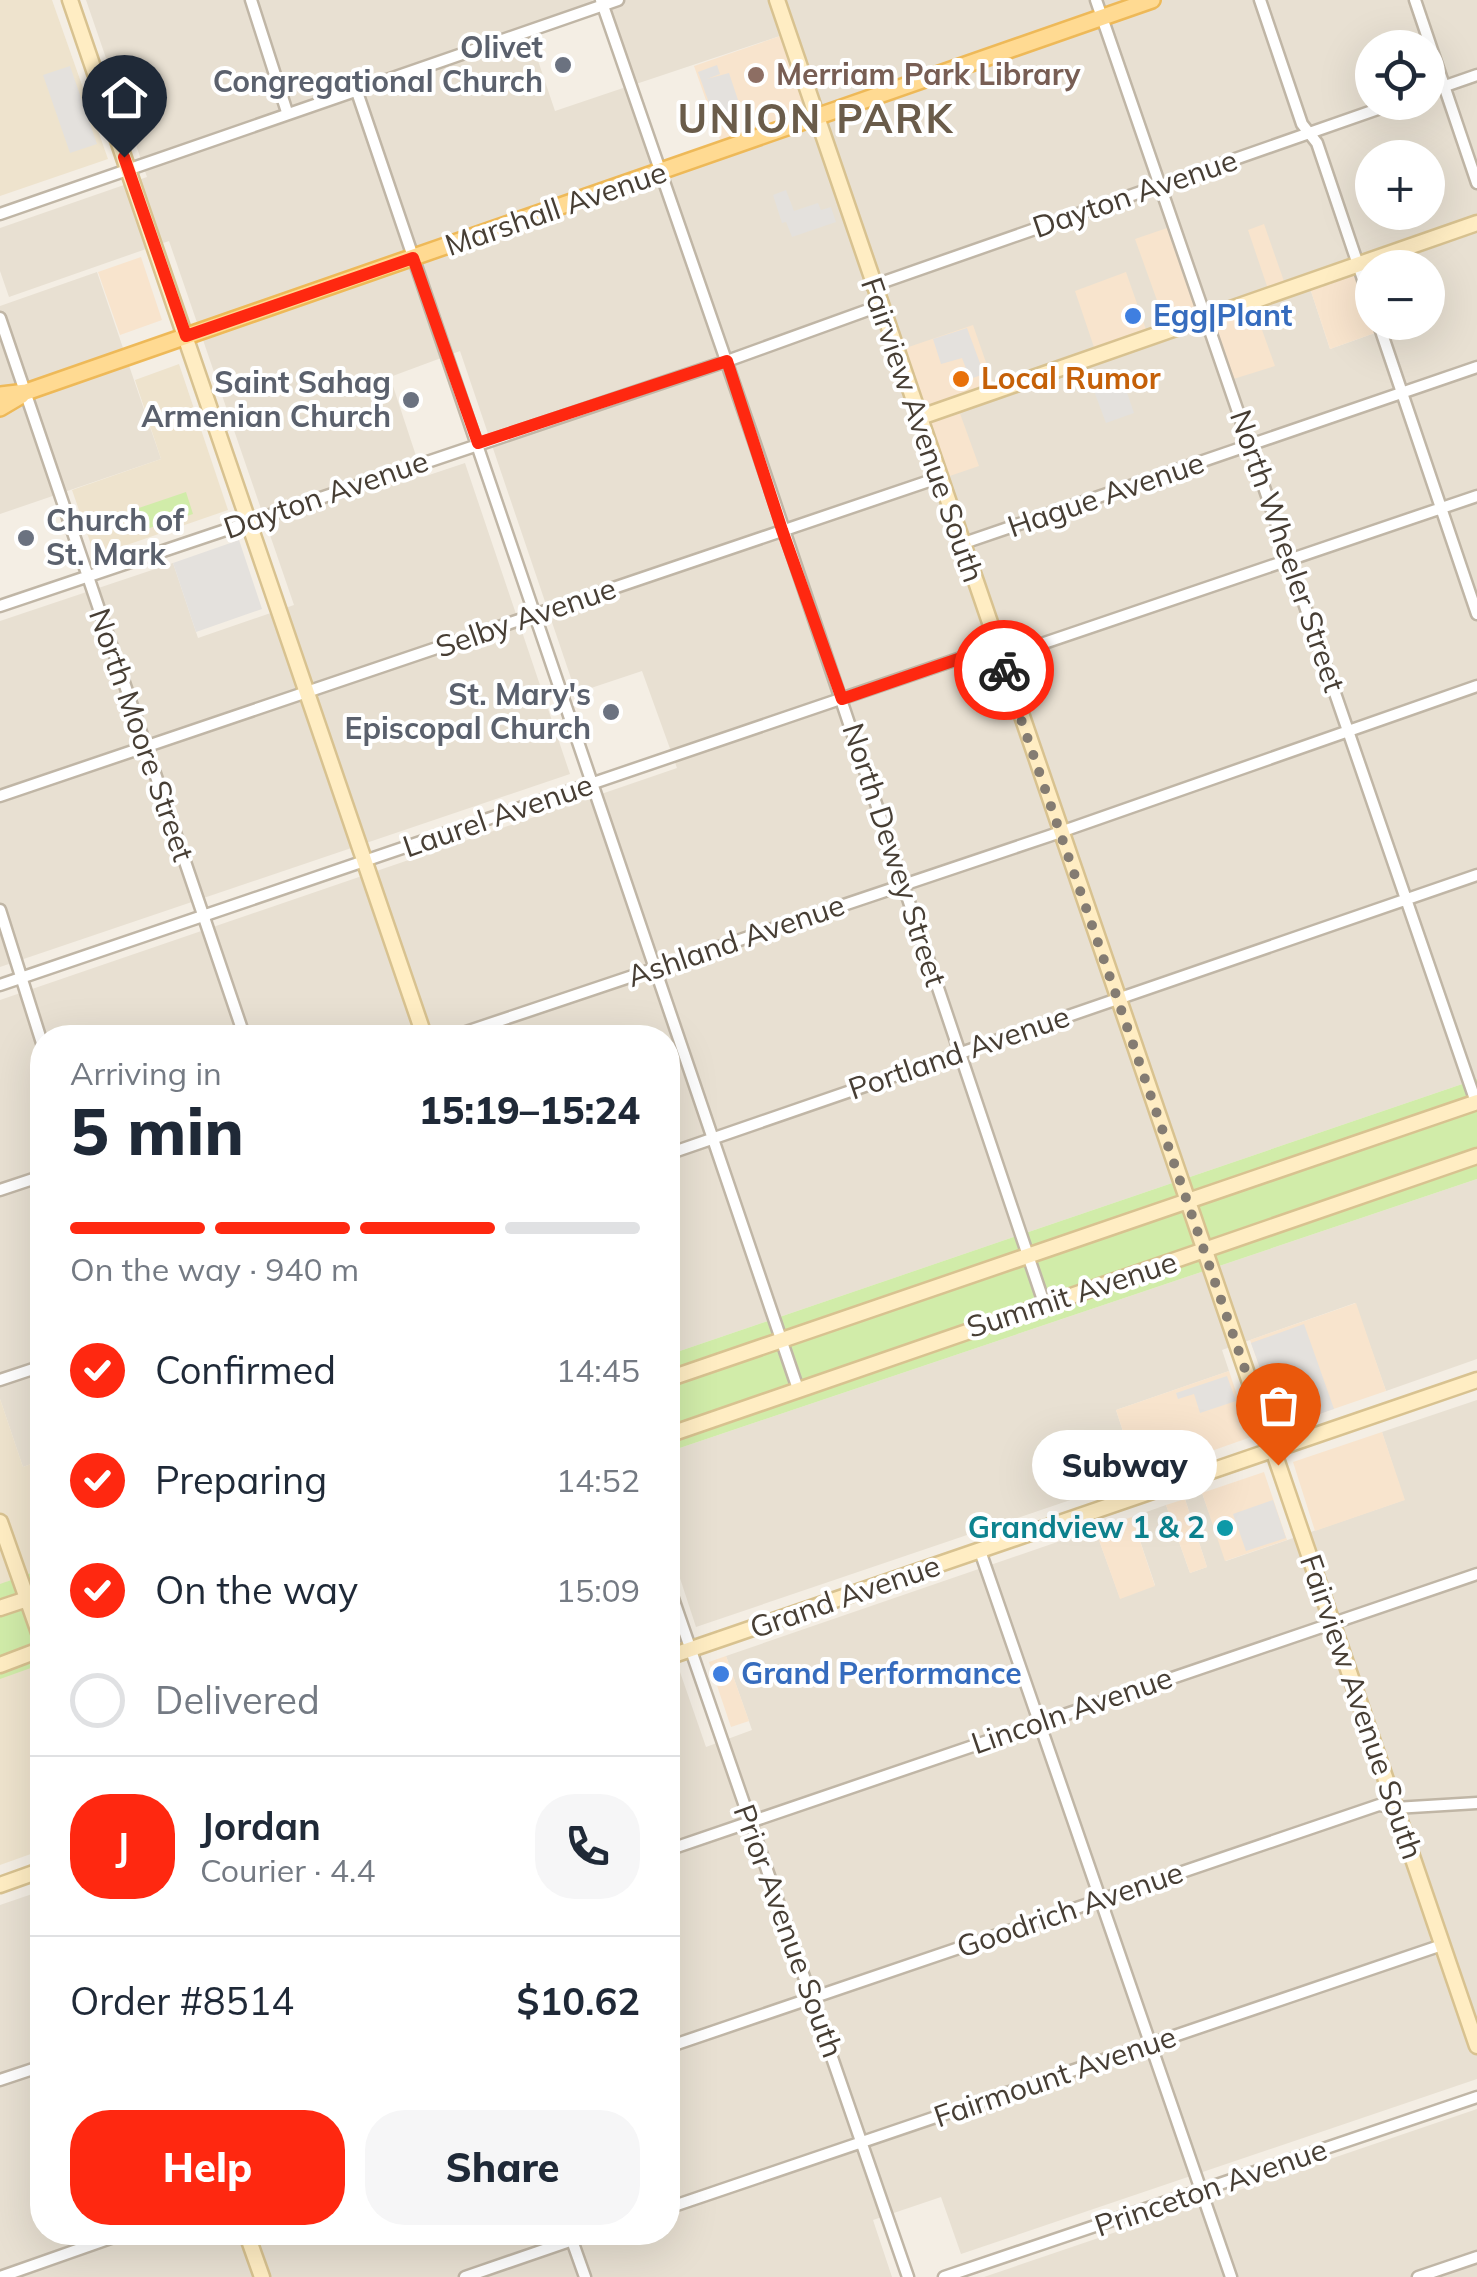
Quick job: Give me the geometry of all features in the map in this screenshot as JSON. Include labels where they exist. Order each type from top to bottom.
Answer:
[{"type":"main road","name":"Marshall Avenue","points":[[0,408],[26,392],[1147,3],[1165,0]]},
{"type":"main road","name":"Marshall Avenue","points":[[0,395],[26,392]]},
{"type":"street","points":[[70,0],[421,1025]]},
{"type":"street","points":[[251,0],[287,112]]},
{"type":"street","points":[[0,214],[618,0]]},
{"type":"street","name":"Fairview Avenue South","points":[[777,0],[1477,2046]]},
{"type":"street","name":"North Wheeler Street","points":[[1096,0],[1476,1102]]},
{"type":"street","points":[[1260,0],[1302,124],[1317,143],[1355,255]]},
{"type":"street","points":[[1416,0],[1426,30]]},
{"type":"street","name":"North Dewey Street","points":[[602,3],[842,699],[1044,1303]]},
{"type":"street","points":[[1477,75],[1445,86],[1477,184]]},
{"type":"street","points":[[356,89],[675,1025]]},
{"type":"street","name":"Dayton Avenue","points":[[872,286],[1355,117]]},
{"type":"street","points":[[1398,250],[1477,222]]},
{"type":"street","points":[[918,418],[1355,265]]},
{"type":"street","name":"Dayton Avenue","points":[[0,606],[880,306]]},
{"type":"street","name":"North Moore Street","points":[[0,318],[241,1025]]},
{"type":"street","points":[[1384,340],[1477,614]]},
{"type":"street","name":"Hague Avenue","points":[[961,544],[1477,367]]},
{"type":"street","name":"Selby Avenue","points":[[0,796],[938,478]]},
{"type":"street","name":"Laurel Avenue","points":[[0,985],[842,699],[1290,560],[1477,496]]},
{"type":"street","name":"Ashland Avenue","points":[[487,1025],[1049,836],[1059,829],[1477,686]]},
{"type":"street","name":"Portland Avenue","points":[[680,1150],[1477,874]]},
{"type":"street","points":[[0,910],[36,1025]]},
{"type":"street","points":[[680,1040],[798,1389]]},
{"type":"street","name":"Summit Avenue","points":[[680,1375],[1476,1102]]},
{"type":"street","name":"Summit Avenue","points":[[680,1431],[1477,1156]]},
{"type":"street","points":[[0,1190],[30,1180]]},
{"type":"street","points":[[0,1380],[30,1370]]},
{"type":"street","name":"Grand Avenue","points":[[680,1653],[1477,1380]]},
{"type":"street","points":[[0,1522],[30,1585]]},
{"type":"street","points":[[980,1551],[1231,2277]]},
{"type":"street","name":"Lincoln Avenue","points":[[680,1846],[1477,1574]]},
{"type":"street","points":[[0,1608],[30,1598]]},
{"type":"street","name":"Prior Avenue South","points":[[680,1619],[908,2277]]},
{"type":"street","points":[[0,1665],[30,1654]]},
{"type":"street","name":"Goodrich Avenue","points":[[680,2043],[1379,1805],[1396,1808],[1477,1803]]},
{"type":"street","points":[[0,1885],[30,1874]]},
{"type":"street","name":"Fairmount Avenue","points":[[680,2204],[1442,1945]]},
{"type":"street","points":[[0,2080],[30,2070]]},
{"type":"street","name":"Princeton Avenue","points":[[944,2277],[1477,2097]]},
{"type":"street","points":[[0,2276],[90,2245]]},
{"type":"street","points":[[251,2245],[262,2277]]},
{"type":"street","points":[[465,2277],[549,2245]]},
{"type":"street","points":[[573,2245],[586,2277]]},
{"type":"street","points":[[1418,2277],[1477,2257]]},
{"type":"shaded area","points":[[0,0],[52,0],[108,159],[0,196]]},
{"type":"shaded area","points":[[86,0],[1477,0],[1477,1079],[680,1351],[680,1025],[30,1025],[30,1464],[23,1467],[0,1399],[0,1000],[677,768],[642,671],[576,693],[460,351],[390,377],[423,477],[465,463],[570,774],[0,967],[0,621],[173,563],[198,638],[294,605],[169,241],[9,297],[0,271],[0,228],[147,177]],"holes":[[[601,4],[629,86],[555,111],[527,28]],[[786,34],[725,154],[659,176],[630,86]]]},
{"type":"shaded area","points":[[786,34],[817,122],[725,154],[694,66]]},
{"type":"shaded area","points":[[717,65],[720,74],[707,79],[729,73],[741,109],[714,117],[698,72]]},
{"type":"shaded area","points":[[70,66],[97,144],[70,153],[43,75]]},
{"type":"shaded area","points":[[786,190],[794,211],[818,203],[821,210],[831,207],[836,222],[792,237],[786,222],[782,223],[773,195]]},
{"type":"shaded area","points":[[1264,224],[1287,290],[1270,295],[1248,230]]},
{"type":"shaded area","points":[[1173,226],[1205,318],[1168,331],[1135,239]]},
{"type":"shaded area","points":[[141,257],[162,320],[120,335],[98,272]]},
{"type":"shaded area","points":[[1355,263],[1355,340],[1330,349],[1307,279]]},
{"type":"shaded area","points":[[97,272],[161,459],[0,514],[0,306]]},
{"type":"shaded area","points":[[1126,272],[1149,338],[1097,356],[1075,291]]},
{"type":"shaded area","points":[[1252,302],[1275,366],[1227,381],[1205,318]]},
{"type":"shaded area","points":[[973,325],[997,394],[958,408],[979,466],[938,480],[894,352]]},
{"type":"shaded area","points":[[967,328],[984,374],[970,379],[962,358],[941,364],[933,339]]},
{"type":"shaded area","points":[[179,364],[228,510],[95,556],[72,490],[161,459],[135,380]]},
{"type":"shaded area","points":[[1123,381],[1134,413],[1106,423],[1094,391]]},
{"type":"shaded area","points":[[239,540],[262,609],[196,632],[173,563]]},
{"type":"shaded area","points":[[1477,1179],[1477,1359],[1386,1391],[1355,1303],[1222,1350],[1229,1371],[1116,1410],[1138,1477],[696,1627],[680,1578],[680,1448]]},
{"type":"shaded area","points":[[1356,1303],[1386,1391],[1281,1427],[1250,1340]]},
{"type":"shaded area","points":[[1304,1324],[1334,1409],[1281,1427],[1251,1343]]},
{"type":"shaded area","points":[[1229,1371],[1251,1437],[1138,1477],[1116,1410]]},
{"type":"shaded area","points":[[1227,1376],[1236,1401],[1200,1413],[1194,1394],[1178,1399],[1176,1393]]},
{"type":"shaded area","points":[[0,1399],[23,1467],[30,1464],[30,1573],[6,1582],[30,1653],[30,1854],[0,1865]]},
{"type":"shaded area","points":[[1477,1400],[1477,2079],[961,2254],[941,2197],[873,2220],[892,2277],[0,2277],[0,1905],[30,1895],[30,2245],[680,2245],[680,1672],[706,1747],[752,1730],[726,1656],[1095,1529],[1120,1598],[1155,1585],[1132,1517],[1166,1505],[1190,1573],[1207,1567],[1185,1499],[1202,1493],[1226,1561],[1404,1500],[1382,1432]]},
{"type":"shaded area","points":[[1382,1432],[1405,1500],[1315,1531],[1293,1462]]},
{"type":"shaded area","points":[[1264,1472],[1287,1540],[1225,1561],[1202,1493]]},
{"type":"shaded area","points":[[1185,1499],[1207,1567],[1190,1573],[1166,1505]]},
{"type":"shaded area","points":[[1273,1500],[1286,1538],[1246,1551],[1233,1514]]},
{"type":"shaded area","points":[[1132,1517],[1155,1586],[1120,1599],[1095,1529]]},
{"type":"shaded area","points":[[726,1656],[749,1721],[731,1727],[709,1662]]},
{"type":"shaded area","points":[[1477,2109],[1477,2277],[984,2277],[1219,2197]]},
{"type":"green space","points":[[186,492],[193,514],[134,533],[127,512]]},
{"type":"green space","points":[[1477,1079],[1477,1179],[680,1448],[680,1351]]},
{"type":"green space","points":[[30,1573],[30,1668],[0,1679],[0,1584]]},
{"type":"way so far","points":[[1004,670],[1278,1465]]},
{"type":"place","name":"Olivet Congregational Church","points":[[563,65]]},
{"type":"place","name":"Merriam Park Library","points":[[756,75]]},
{"type":"place","name":"Egg|Plant","points":[[1133,316]]},
{"type":"place","name":"Local Rumor","points":[[961,379]]},
{"type":"place","name":"Saint Sahag Armenian Church","points":[[411,400]]},
{"type":"place","name":"Church of St. Mark","points":[[26,538]]},
{"type":"place","name":"St. Mary's Episcopal Church","points":[[611,712]]},
{"type":"place","name":"Subway","points":[[1278,1465]]},
{"type":"place","name":"Grandview 1 & 2","points":[[1225,1528]]},
{"type":"place","name":"Grand Performance","points":[[721,1674]]},
{"type":"district","name":"UNION PARK","points":[[816,119]]},
{"type":"route","points":[[124,157],[186,336],[413,258],[478,443],[727,361],[842,699],[996,646],[1004,670]]}]
